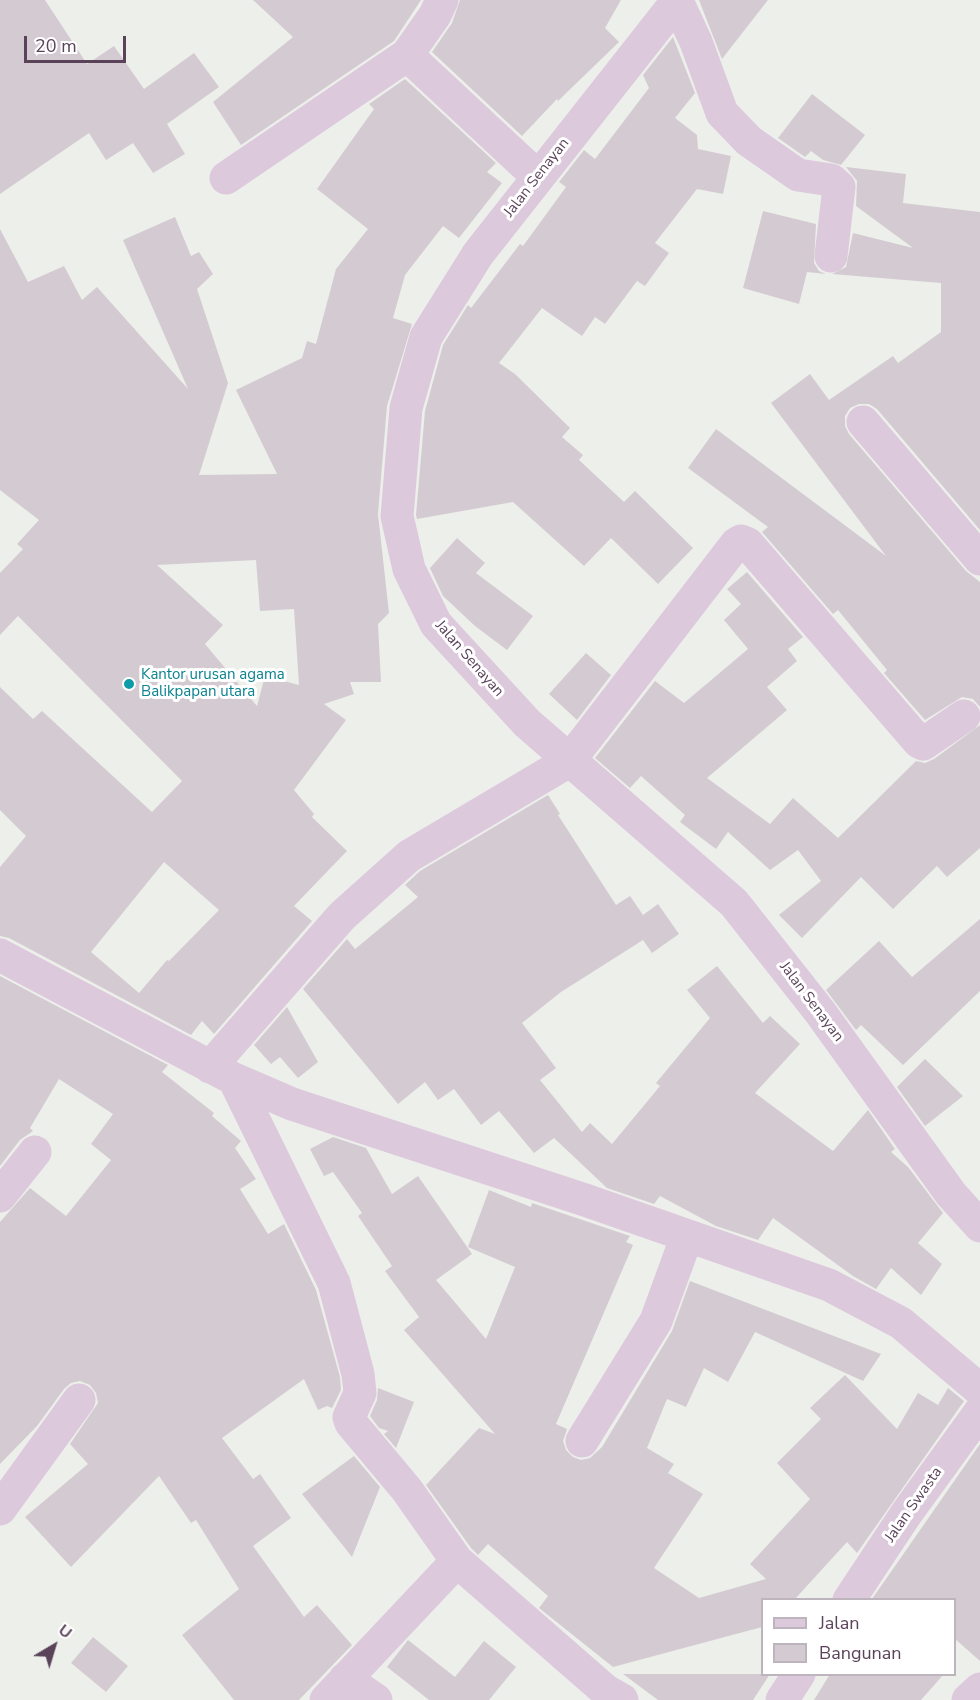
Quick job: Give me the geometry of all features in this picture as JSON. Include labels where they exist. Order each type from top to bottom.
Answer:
[{"type":"street","points":[[226,178],[407,55],[435,15],[442,0]]},
{"type":"street","points":[[678,0],[722,113],[749,141],[798,175],[831,180],[839,187],[831,256]]},
{"type":"street","name":"Jalan Senayan","points":[[678,0],[478,254],[426,337],[406,408],[397,516],[409,569],[436,624],[526,723],[734,903],[820,1012],[951,1194],[980,1226]]},
{"type":"street","points":[[407,55],[538,177]]},
{"type":"street","points":[[863,422],[980,559]]},
{"type":"street","points":[[222,1073],[342,916],[409,856],[569,761],[736,544],[741,541],[748,544],[919,742],[923,744],[930,742],[974,717]]},
{"type":"street","points":[[0,956],[222,1073],[292,1104],[687,1236],[828,1286],[901,1323],[980,1390]]},
{"type":"street","points":[[222,1073],[334,1283],[358,1374],[360,1393],[349,1417],[351,1423],[407,1490],[457,1561],[606,1691],[622,1700]]},
{"type":"street","points":[[0,1196],[35,1152]]},
{"type":"street","points":[[582,1441],[656,1321],[687,1236]]},
{"type":"street","points":[[0,1509],[79,1400]]},
{"type":"street","name":"Jalan Swasta","points":[[850,1598],[906,1514],[980,1412]]},
{"type":"street","points":[[376,1700],[335,1690],[457,1561]]},
{"type":"street","points":[[782,1700],[798,1676]]},
{"type":"street","points":[[968,1700],[980,1689]]},
{"type":"building","points":[[0,0],[45,0],[87,64],[114,46],[144,89],[194,53],[219,87],[167,124],[185,154],[153,173],[133,143],[106,160],[89,133],[0,194]]},
{"type":"building","points":[[253,0],[421,0],[394,41],[241,145],[213,102],[293,37]]},
{"type":"building","points":[[460,0],[621,0],[605,28],[619,42],[558,101],[557,99],[522,136],[432,52],[452,23]]},
{"type":"building","points":[[699,0],[768,0],[722,59]]},
{"type":"building","points":[[673,37],[695,93],[675,118],[697,135],[698,149],[731,156],[723,194],[697,189],[655,243],[669,253],[645,286],[637,281],[605,324],[595,317],[582,336],[542,308],[499,363],[515,374],[570,428],[562,437],[583,455],[579,460],[624,502],[635,491],[693,548],[658,584],[611,538],[584,566],[513,502],[417,519],[416,515],[425,411],[443,345],[468,305],[471,308],[520,244],[523,246],[566,187],[559,182],[584,150],[595,159],[649,88],[643,75]]},
{"type":"building","points":[[405,79],[496,163],[487,172],[502,183],[459,238],[443,226],[405,275],[393,318],[412,324],[387,406],[378,514],[389,613],[378,624],[381,682],[350,682],[354,694],[324,704],[346,720],[294,790],[314,814],[312,817],[347,851],[294,906],[312,921],[214,1034],[202,1021],[191,1035],[9,938],[0,936],[0,867],[26,836],[0,810],[0,687],[33,719],[42,711],[152,812],[182,781],[18,616],[0,635],[0,573],[23,549],[17,544],[39,520],[0,490],[0,229],[28,282],[64,266],[82,300],[97,287],[188,389],[123,240],[175,217],[191,256],[199,252],[213,274],[197,289],[228,383],[199,475],[277,474],[236,390],[302,358],[307,341],[316,344],[336,269],[368,229],[317,189],[374,109],[369,104]],"holes":[[[256,560],[260,611],[294,609],[299,685],[265,676],[257,706],[205,644],[223,625],[157,565]],[[164,862],[219,910],[169,961],[167,960],[139,993],[91,952]]]},
{"type":"building","points":[[812,94],[865,135],[841,165],[823,160],[811,151],[805,157],[778,138]]},
{"type":"building","points":[[846,167],[906,174],[903,203],[980,212],[980,530],[877,409],[869,404],[859,404],[850,408],[845,416],[845,426],[849,434],[966,571],[980,582],[980,707],[973,699],[962,697],[925,720],[884,673],[887,670],[838,610],[833,614],[762,532],[768,527],[688,468],[716,429],[886,556],[771,403],[810,374],[829,400],[893,356],[898,363],[941,332],[941,283],[832,274],[846,267],[853,233],[913,248],[856,206],[857,181]]},
{"type":"building","points":[[763,211],[816,224],[814,263],[819,271],[826,274],[807,272],[799,304],[743,288]]},
{"type":"building","points":[[457,538],[485,563],[476,573],[533,616],[507,650],[475,626],[443,596],[430,568]]},
{"type":"building","points":[[747,572],[803,637],[788,649],[797,661],[767,687],[787,710],[707,778],[770,824],[793,798],[838,838],[916,761],[925,763],[934,759],[980,725],[980,848],[947,877],[937,866],[893,909],[861,877],[802,938],[779,915],[821,881],[798,850],[770,870],[728,832],[716,849],[680,822],[685,815],[641,776],[630,788],[595,758],[655,681],[684,703],[748,649],[724,620],[741,604],[727,589]]},
{"type":"building","points":[[586,653],[611,675],[577,720],[549,694]]},
{"type":"building","points":[[548,795],[560,814],[558,815],[616,905],[630,896],[643,915],[658,904],[679,934],[652,953],[643,940],[561,992],[522,1023],[556,1068],[540,1080],[582,1132],[590,1123],[612,1144],[660,1086],[656,1083],[710,1018],[687,990],[717,966],[763,1023],[770,1016],[800,1044],[755,1093],[833,1151],[868,1110],[895,1149],[891,1152],[908,1167],[943,1213],[918,1243],[942,1264],[921,1295],[891,1268],[876,1289],[853,1276],[773,1218],[758,1240],[716,1226],[660,1196],[654,1204],[607,1188],[554,1138],[534,1153],[499,1111],[481,1125],[454,1089],[438,1100],[425,1082],[398,1104],[303,989],[347,939],[355,949],[418,897],[405,885],[420,871]]},
{"type":"building","points":[[980,919],[980,991],[903,1065],[861,1025],[856,1030],[826,990],[879,941],[912,977]]},
{"type":"building","points":[[0,976],[168,1065],[162,1072],[214,1113],[212,1116],[241,1141],[235,1148],[256,1179],[240,1189],[268,1234],[284,1224],[316,1290],[340,1377],[341,1390],[332,1408],[327,1406],[318,1410],[304,1379],[222,1438],[253,1479],[260,1474],[291,1518],[253,1546],[304,1617],[317,1605],[352,1645],[299,1700],[234,1700],[182,1635],[239,1589],[196,1520],[191,1523],[159,1476],[71,1567],[25,1517],[88,1464],[70,1444],[98,1403],[96,1393],[90,1385],[80,1381],[71,1383],[64,1389],[37,1426],[0,1464],[0,1222],[30,1188],[66,1216],[111,1160],[91,1144],[113,1114],[59,1079],[30,1128],[33,1131],[20,1140],[0,1166]]},
{"type":"building","points":[[287,1007],[318,1062],[298,1078],[280,1057],[271,1064],[254,1045]]},
{"type":"building","points":[[925,1059],[963,1096],[925,1126],[897,1087]]},
{"type":"building","points":[[333,1137],[366,1148],[392,1194],[418,1176],[472,1254],[436,1280],[486,1339],[515,1267],[468,1247],[489,1190],[531,1207],[532,1203],[630,1236],[626,1242],[633,1245],[556,1424],[567,1429],[563,1441],[566,1450],[573,1457],[581,1460],[590,1458],[602,1447],[672,1331],[690,1281],[881,1354],[863,1381],[755,1332],[728,1382],[704,1368],[686,1407],[667,1399],[647,1448],[674,1464],[668,1473],[703,1494],[654,1568],[699,1598],[766,1579],[750,1564],[810,1499],[777,1463],[821,1419],[810,1408],[845,1375],[897,1429],[918,1393],[938,1405],[948,1388],[964,1401],[857,1553],[847,1542],[796,1598],[761,1598],[761,1627],[613,1667],[539,1608],[548,1596],[488,1544],[478,1555],[426,1485],[479,1428],[495,1434],[404,1330],[419,1317],[385,1271],[392,1266],[358,1216],[362,1213],[333,1172],[324,1176],[310,1149]]},
{"type":"building","points":[[378,1388],[414,1402],[396,1448],[384,1434],[388,1431],[379,1428],[370,1416],[377,1400]]},
{"type":"building","points":[[980,1444],[980,1661],[956,1640],[956,1598],[873,1598]]},
{"type":"building","points":[[354,1456],[380,1487],[352,1557],[302,1494]]},
{"type":"building","points":[[93,1637],[128,1666],[106,1692],[71,1663]]},
{"type":"building","points":[[408,1640],[455,1677],[484,1641],[516,1667],[489,1700],[429,1700],[387,1667]]},
{"type":"building","points":[[623,1674],[761,1674],[761,1676],[769,1676],[753,1700],[658,1700]]},
{"type":"building","points":[[829,1676],[942,1676],[921,1700],[814,1700]]},
{"type":"place","name":"Kantor urusan agama Balikpapan utara","points":[[129,684]]}]
